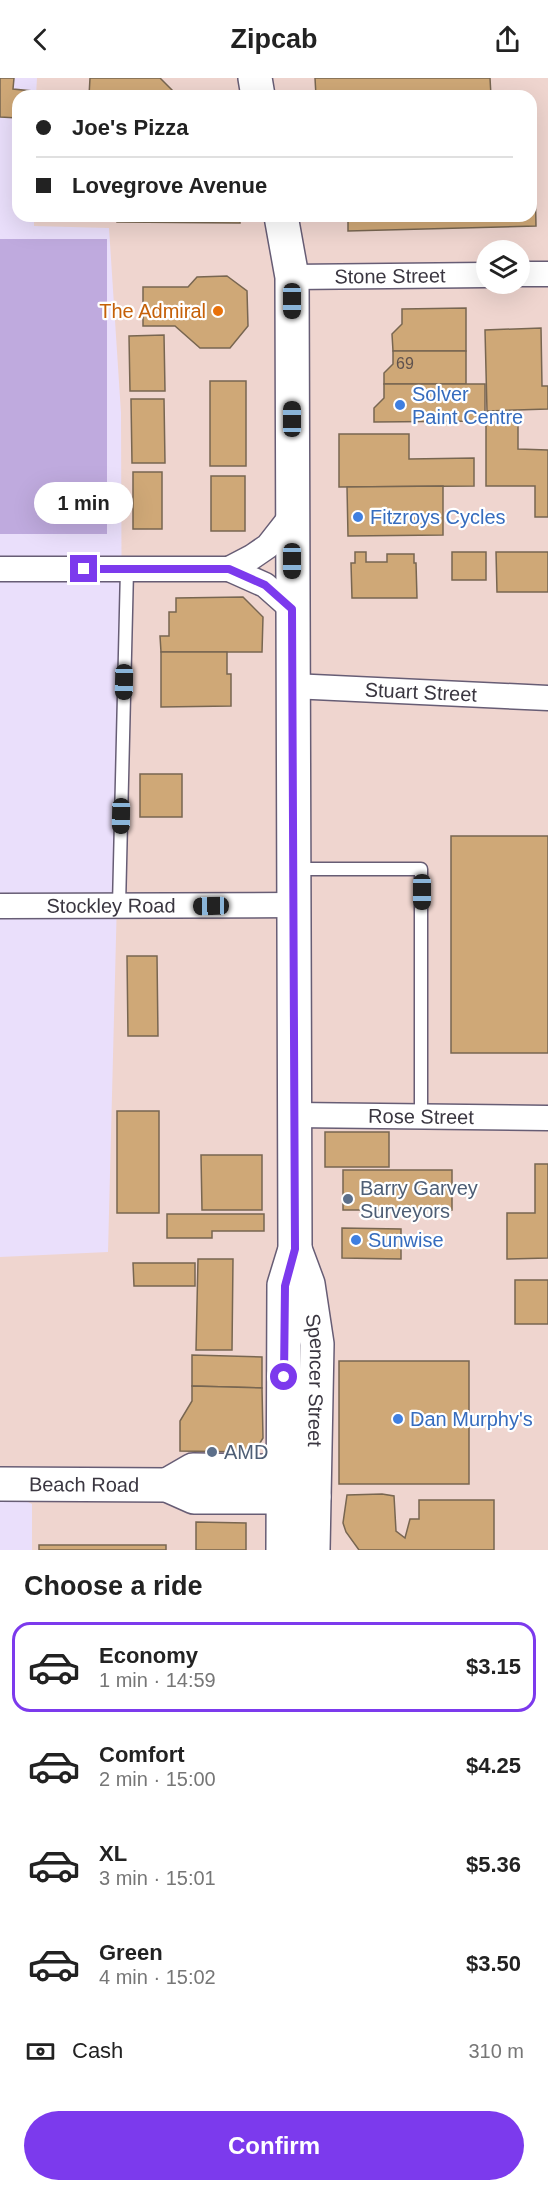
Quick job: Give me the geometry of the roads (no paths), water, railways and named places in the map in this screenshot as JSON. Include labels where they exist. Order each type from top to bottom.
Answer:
[{"type":"main road","name":"Spencer Street","points":[[282,222],[292,277],[295,1115],[295,1249],[285,1286],[298,1493],[313,1550]]},
{"type":"main road","name":"Beach Road","points":[[0,1484],[167,1485],[194,1470],[298,1493]]},
{"type":"main road","name":"Spencer Street","points":[[283,1550],[298,1493]]},
{"type":"main road","points":[[298,1493],[303,1550]]},
{"type":"main road","points":[[298,1493],[334,1550]]},
{"type":"street","name":"Stone Street","points":[[292,277],[476,274]]},
{"type":"street","points":[[530,274],[548,274]]},
{"type":"street","points":[[229,569],[268,546],[292,514]]},
{"type":"street","points":[[0,569],[229,569],[265,585],[292,609]]},
{"type":"street","name":"Stuart Street","points":[[292,686],[548,698]]},
{"type":"street","name":"Stockley Road","points":[[0,906],[294,905]]},
{"type":"street","name":"Rose Street","points":[[295,1115],[548,1118]]},
{"type":"lane","points":[[119,906],[127,569]]},
{"type":"lane","points":[[293,870],[422,870],[421,1115]]},
{"type":"place","name":"The Admiral","points":[[218,311]]},
{"type":"place","name":"Solver Paint Centre","points":[[400,405]]},
{"type":"place","name":"Fitzroys Cycles","points":[[358,517]]},
{"type":"place","name":"Barry Garvey Surveyors","points":[[348,1199]]},
{"type":"place","name":"Sunwise","points":[[356,1240]]},
{"type":"place","name":"Dan Murphy's","points":[[398,1419]]},
{"type":"place","name":"AMD","points":[[212,1452]]}]
